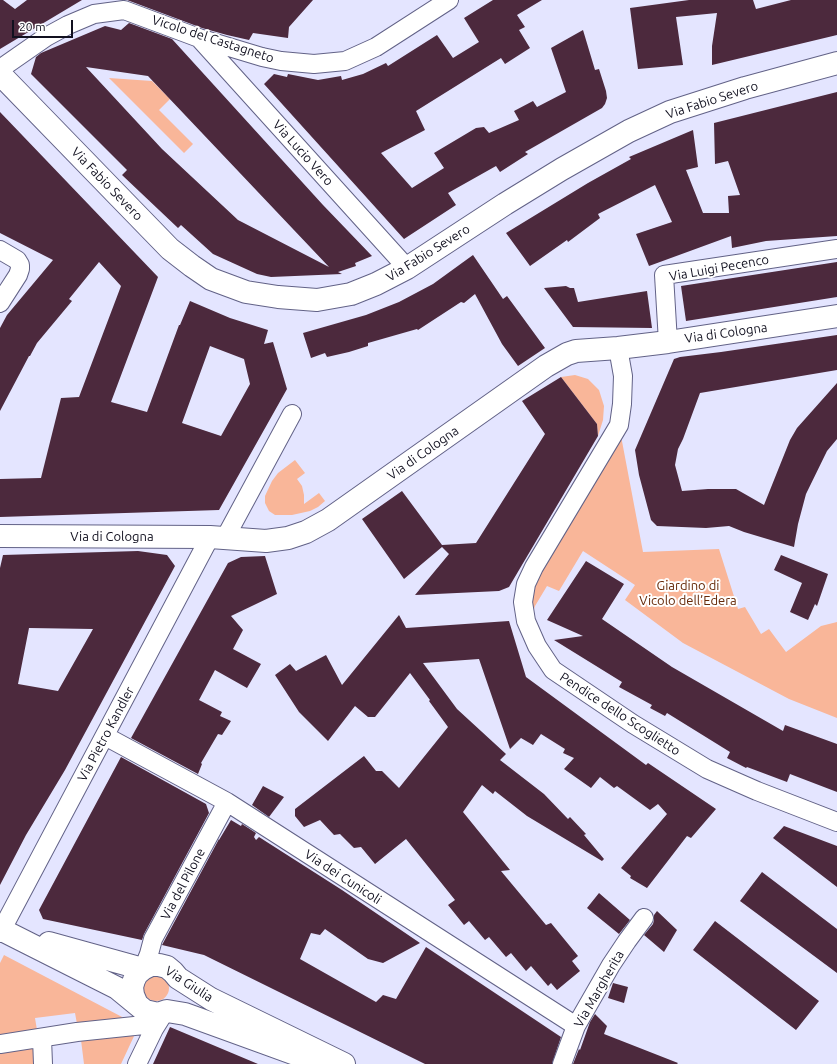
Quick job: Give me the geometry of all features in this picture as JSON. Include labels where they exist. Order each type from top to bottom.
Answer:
[{"type":"main road","name":"Via Fabio Severo","points":[[0,74],[165,244],[192,266],[211,278],[246,292],[278,297],[317,300],[351,294],[376,284],[407,268],[562,169],[629,131],[670,112],[738,90],[837,63]]},
{"type":"main road","name":"Via di Cologna","points":[[0,536],[217,538],[266,541],[288,538],[306,532],[328,520],[559,358],[576,352],[668,342],[837,316]]},
{"type":"main road","name":"Via Giulia","points":[[1,931],[143,969],[151,965],[163,966],[173,972],[178,978],[211,999],[344,1064]]},
{"type":"main road","name":"Via Giulia","points":[[1,931],[117,988],[136,1002],[140,1007],[151,1013],[166,1012],[185,1014],[323,1064]]},
{"type":"main road","points":[[136,1002],[132,995],[132,988],[134,980],[143,969]]},
{"type":"main road","points":[[166,1012],[173,1007],[181,994],[181,986],[178,978]]},
{"type":"street","name":"Vicolo del Castagneto","points":[[0,69],[46,37],[68,25],[94,14],[125,5],[199,38],[262,57],[281,61],[314,64],[345,61],[376,47],[449,0]]},
{"type":"street","name":"Via Lucio Vero","points":[[199,38],[407,268]]},
{"type":"street","name":"Via Luigi Pecenco","points":[[668,342],[664,275],[837,249]]},
{"type":"street","points":[[0,250],[12,256],[20,265],[18,275],[0,303]]},
{"type":"street","name":"Pendice dello Scoglietto","points":[[618,348],[623,376],[622,404],[619,425],[534,567],[526,584],[523,602],[526,621],[537,646],[553,670],[633,724],[707,769],[757,791],[837,822]]},
{"type":"street","name":"Via Pietro Kandler","points":[[1,931],[106,736],[217,538],[292,414]]},
{"type":"street","name":"Via dei Cunicoli","points":[[106,736],[227,802],[576,1026]]},
{"type":"street","name":"Via del Pilone","points":[[143,969],[153,939],[227,802]]},
{"type":"street","name":"Via Margherita","points":[[562,1064],[576,1026],[611,965],[644,918]]},
{"type":"street","points":[[137,1064],[154,1029],[166,1012]]},
{"type":"street","points":[[0,1044],[78,1032],[144,1025]]},
{"type":"street","points":[[42,1038],[43,1064]]},
{"type":"green space","points":[[109,78],[152,81],[170,99],[159,110],[193,144],[184,153]]},
{"type":"green space","points":[[575,375],[588,379],[599,390],[604,406],[603,420],[598,436],[597,424],[561,377]]},
{"type":"green space","name":"Giardino di Vicolo dell’Edera","points":[[621,436],[643,552],[719,549],[738,609],[745,607],[761,634],[769,629],[786,652],[821,626],[837,622],[837,718],[789,699],[683,643],[625,600],[635,585],[583,551],[559,591],[547,586],[535,606],[532,615],[530,600],[534,584]]},
{"type":"green space","points":[[295,460],[305,473],[297,479],[302,486],[304,504],[319,493],[325,501],[310,511],[292,515],[275,515],[269,511],[265,503],[265,496],[272,481],[278,473]]},
{"type":"green space","points":[[4,955],[124,1018],[77,1024],[75,1013],[35,1018],[37,1030],[0,1035],[0,963]]},
{"type":"green space","points":[[156,975],[165,979],[169,988],[165,997],[156,1001],[147,997],[143,988],[147,979]]},
{"type":"green space","points":[[135,1034],[121,1064],[84,1064],[81,1040]]},
{"type":"green space","points":[[36,1048],[38,1064],[0,1064],[0,1053]]},
{"type":"building","points":[[0,0],[3,0],[15,9],[27,0],[82,0],[0,49]]},
{"type":"building","points":[[127,0],[313,0],[289,27],[288,38],[253,33],[249,40],[202,28]]},
{"type":"building","points":[[493,0],[542,0],[517,15],[525,27],[519,30],[530,48],[505,64],[501,58],[416,111],[425,130],[381,153],[412,188],[444,168],[434,153],[476,128],[484,127],[489,133],[519,120],[514,111],[533,101],[537,107],[566,92],[551,48],[583,30],[595,70],[599,69],[606,91],[607,98],[605,104],[602,108],[525,152],[528,154],[500,172],[496,166],[448,193],[456,205],[404,239],[264,84],[274,74],[287,77],[288,74],[318,80],[341,76],[342,80],[363,74],[386,63],[388,66],[437,35],[453,58],[479,42],[464,18]]},
{"type":"building","points":[[689,0],[753,0],[756,9],[791,0],[837,0],[837,35],[712,65],[712,46],[717,13],[676,17],[683,65],[638,69],[630,8]]},
{"type":"building","points":[[129,23],[172,39],[323,205],[372,256],[355,263],[356,266],[338,272],[342,274],[271,277],[257,274],[213,254],[181,225],[178,228],[122,175],[127,170],[31,74],[36,57],[41,53],[105,26],[121,30]],"holes":[[[86,67],[148,76],[329,267],[238,220],[162,149]]]},
{"type":"building","points":[[837,92],[837,236],[766,241],[732,248],[731,236],[649,266],[636,234],[672,222],[655,185],[598,214],[600,218],[568,242],[567,240],[530,266],[506,233],[588,183],[631,159],[629,157],[693,130],[698,167],[686,170],[703,213],[729,213],[728,196],[740,195],[728,161],[715,164],[714,123]]},
{"type":"building","points":[[0,112],[158,277],[111,402],[147,412],[179,325],[190,301],[230,318],[268,330],[264,344],[273,342],[287,389],[219,510],[0,517],[0,479],[41,478],[61,398],[79,397],[121,286],[99,262],[69,299],[72,301],[37,343],[0,411],[0,328],[7,315],[53,260],[0,233]],"holes":[[[210,346],[244,359],[250,384],[221,436],[182,423]]]},
{"type":"building","points":[[473,255],[503,299],[507,296],[545,348],[518,366],[502,344],[475,294],[464,303],[461,302],[418,330],[417,329],[368,343],[368,346],[349,352],[327,357],[325,353],[311,358],[303,333],[366,315],[399,302],[433,284]]},
{"type":"building","points":[[837,262],[837,297],[686,321],[681,286]]},
{"type":"building","points":[[566,286],[574,288],[578,302],[647,291],[652,328],[573,327],[544,288]]},
{"type":"building","points":[[837,335],[837,370],[700,393],[678,449],[675,465],[682,491],[736,489],[764,505],[790,440],[797,428],[837,383],[837,439],[827,451],[806,494],[794,547],[729,526],[706,528],[657,526],[651,520],[639,475],[635,450],[674,359]]},
{"type":"building","points":[[561,377],[597,424],[598,436],[509,587],[499,591],[415,595],[449,554],[442,547],[404,579],[362,519],[402,491],[442,545],[476,543],[545,434],[522,401]]},
{"type":"building","points":[[138,551],[167,555],[175,566],[65,770],[26,835],[0,885],[0,568],[3,555]],"holes":[[[29,628],[93,629],[58,691],[18,684]]]},
{"type":"building","points":[[781,555],[828,574],[817,606],[815,604],[808,620],[790,612],[802,583],[774,570]]},
{"type":"building","points":[[265,556],[277,594],[231,616],[243,630],[233,649],[261,664],[247,688],[215,670],[199,700],[222,712],[220,716],[231,721],[222,735],[218,734],[201,763],[202,764],[198,774],[131,738],[228,563],[241,557]]},
{"type":"building","points":[[586,561],[624,584],[602,619],[672,667],[783,731],[785,725],[837,744],[837,792],[790,774],[787,782],[747,767],[746,768],[727,758],[730,752],[667,713],[665,716],[650,708],[652,705],[619,687],[622,682],[554,640],[583,636],[547,620]]},
{"type":"building","points":[[399,615],[406,628],[509,621],[526,677],[646,765],[648,763],[716,809],[691,838],[687,836],[647,888],[630,878],[631,876],[621,868],[667,814],[658,804],[650,810],[617,786],[614,788],[600,777],[591,788],[564,769],[574,758],[563,753],[565,749],[541,734],[533,745],[521,738],[510,749],[479,659],[423,663],[457,709],[506,754],[500,760],[544,794],[568,819],[570,817],[586,834],[584,835],[604,859],[602,861],[527,816],[495,791],[493,794],[482,785],[463,812],[510,870],[501,871],[546,925],[551,923],[578,956],[572,961],[580,971],[557,990],[551,983],[548,986],[531,966],[526,971],[511,953],[506,957],[489,937],[485,940],[469,921],[464,925],[448,905],[455,900],[406,839],[375,864],[361,847],[354,848],[340,834],[334,835],[320,820],[304,827],[295,816],[295,809],[364,756],[376,771],[382,771],[399,788],[448,727],[410,673],[375,717],[368,717],[355,706],[328,741],[299,712],[275,675],[290,664],[296,671],[326,655],[342,685]]},
{"type":"building","points":[[121,757],[206,804],[209,813],[142,940],[43,919],[39,910]]},
{"type":"building","points":[[263,786],[284,797],[269,817],[252,805]]},
{"type":"building","points":[[231,820],[241,826],[242,824],[256,833],[254,837],[256,840],[259,837],[342,890],[420,943],[383,963],[368,959],[325,929],[320,935],[311,933],[300,959],[376,1002],[383,995],[396,999],[426,947],[561,1037],[552,1064],[425,1064],[204,955],[162,945],[219,839]]},
{"type":"building","points":[[784,826],[837,846],[837,887],[773,838]]},
{"type":"building","points":[[762,872],[837,929],[837,973],[740,901]]},
{"type":"building","points":[[599,893],[630,920],[619,934],[587,908]]},
{"type":"building","points":[[657,911],[677,930],[664,952],[644,935],[653,924],[654,915]]},
{"type":"building","points":[[715,921],[819,1001],[796,1030],[693,950]]},
{"type":"building","points":[[613,983],[628,987],[624,1003],[608,998]]},
{"type":"building","points":[[595,1014],[607,1026],[604,1034],[678,1063],[573,1064],[579,1049],[580,1050],[590,1022]]},
{"type":"building","points":[[170,1027],[258,1064],[153,1064]]}]
